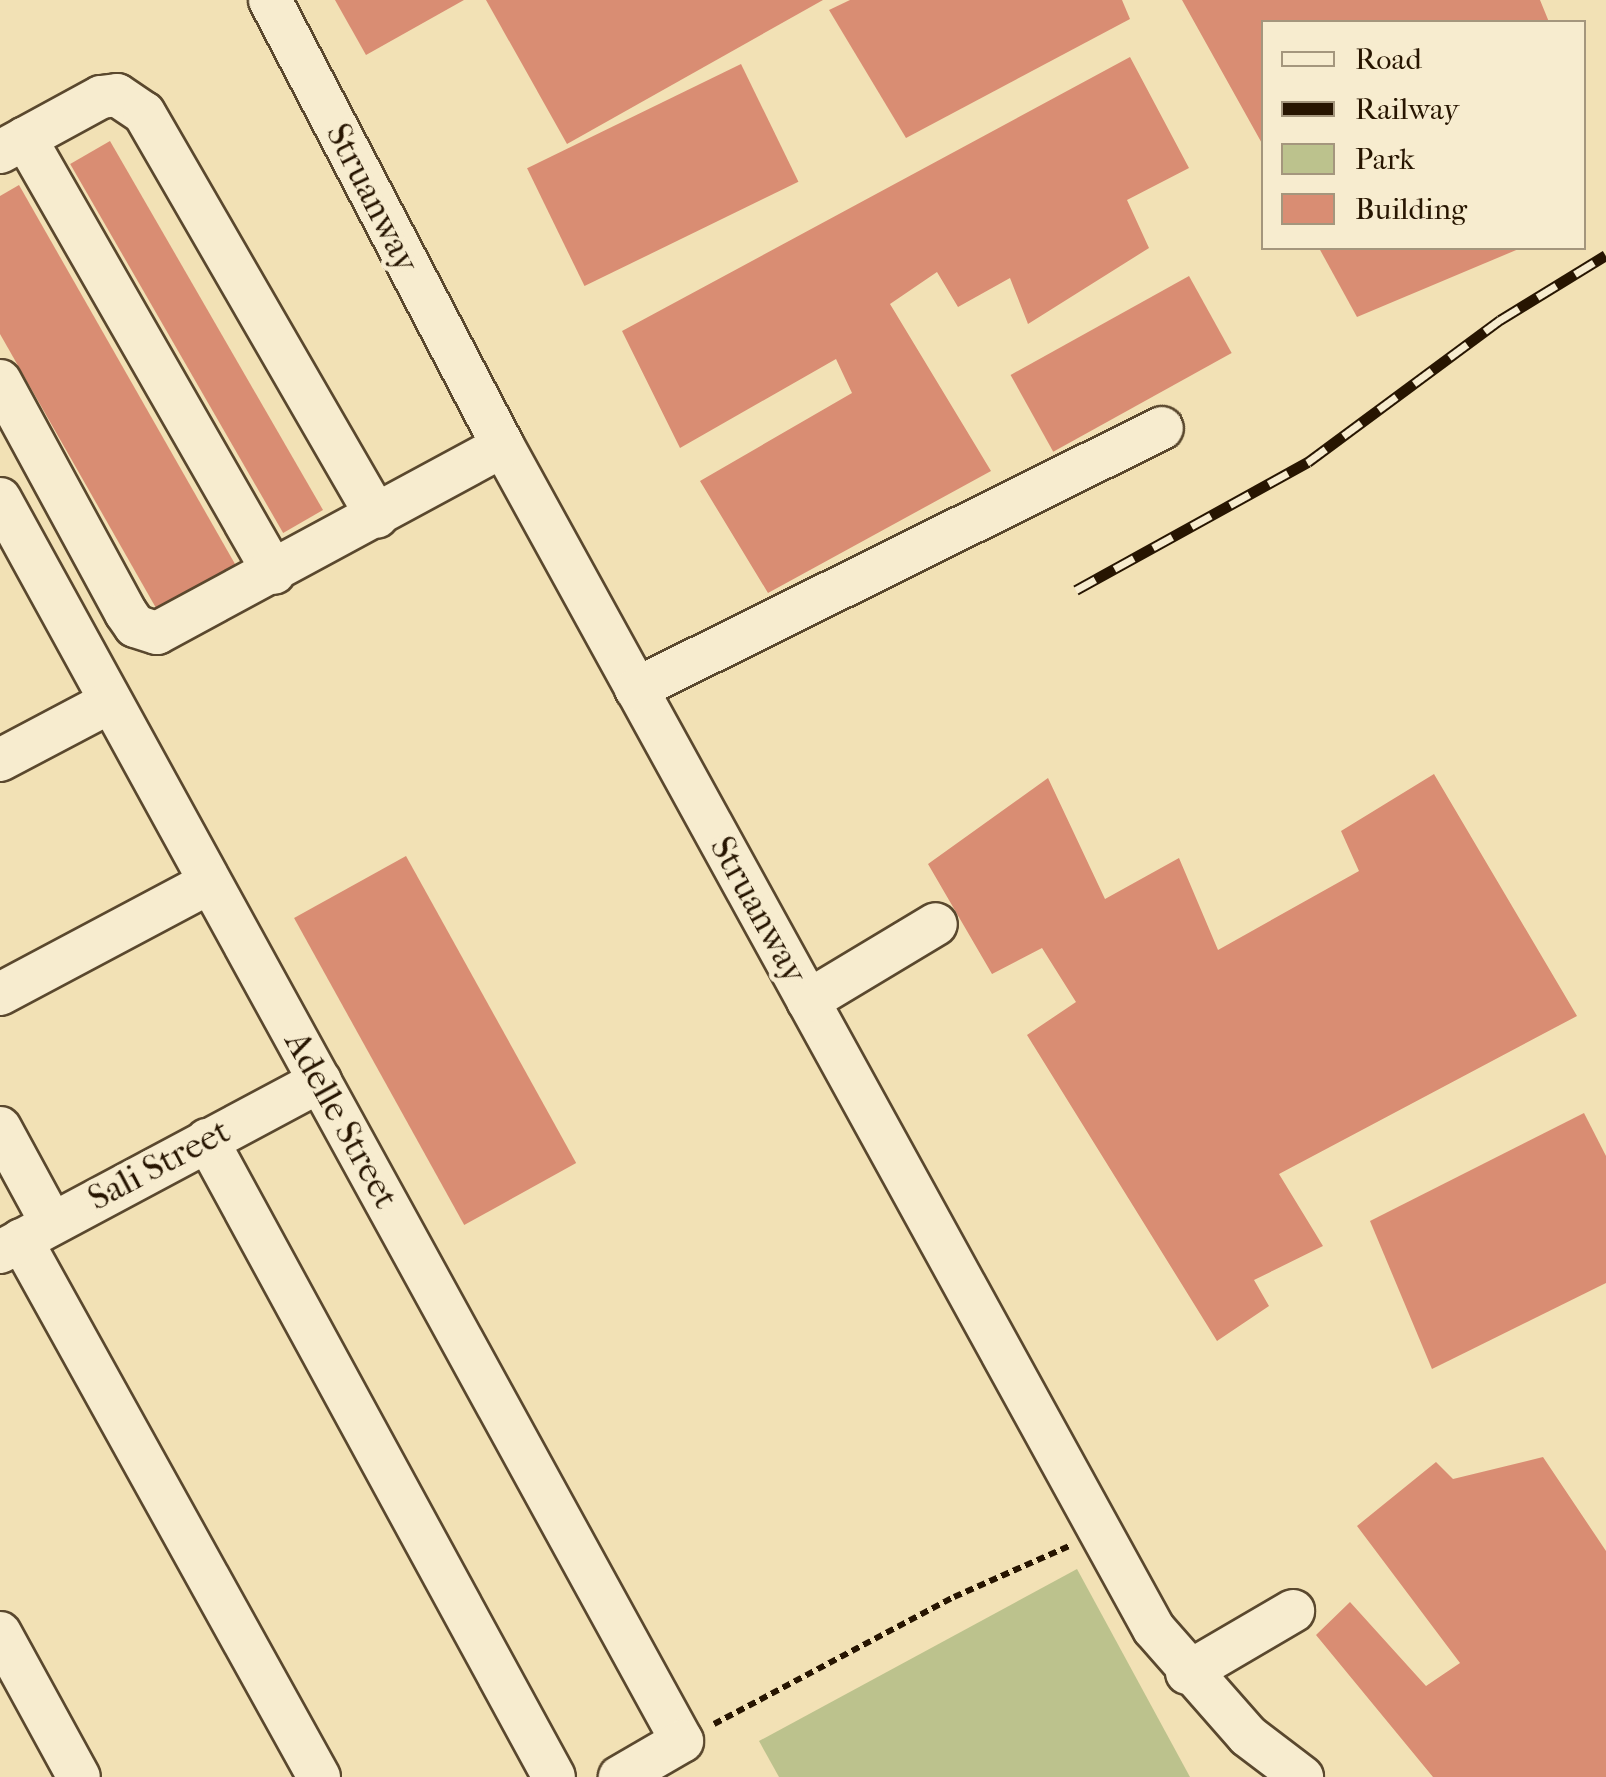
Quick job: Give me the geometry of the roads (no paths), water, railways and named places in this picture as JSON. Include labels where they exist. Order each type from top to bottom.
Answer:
[{"type":"street","name":"Struanway","points":[[270,0],[503,446],[1100,1532],[1187,1674],[1248,1736],[1302,1777]]},
{"type":"street","points":[[274,573],[13,145],[100,97],[117,95],[144,113],[376,516]]},
{"type":"street","points":[[0,381],[134,626],[170,630],[503,446]]},
{"type":"street","points":[[636,689],[1162,428]]},
{"type":"street","name":"Adelle Street","points":[[3,511],[682,1741],[620,1777]]},
{"type":"street","points":[[0,760],[110,702]]},
{"type":"street","points":[[0,994],[209,882]]},
{"type":"street","points":[[808,1001],[936,924]]},
{"type":"street","name":"Sali Street","points":[[24,1238],[320,1082]]},
{"type":"street","points":[[0,1128],[24,1238],[319,1777]]},
{"type":"street","points":[[206,1140],[554,1777]]},
{"type":"street","points":[[1187,1674],[1294,1610]]},
{"type":"street","points":[[0,1633],[79,1777]]},
{"type":"railway","points":[[1076,590],[1308,462],[1500,320],[1606,255]]}]
